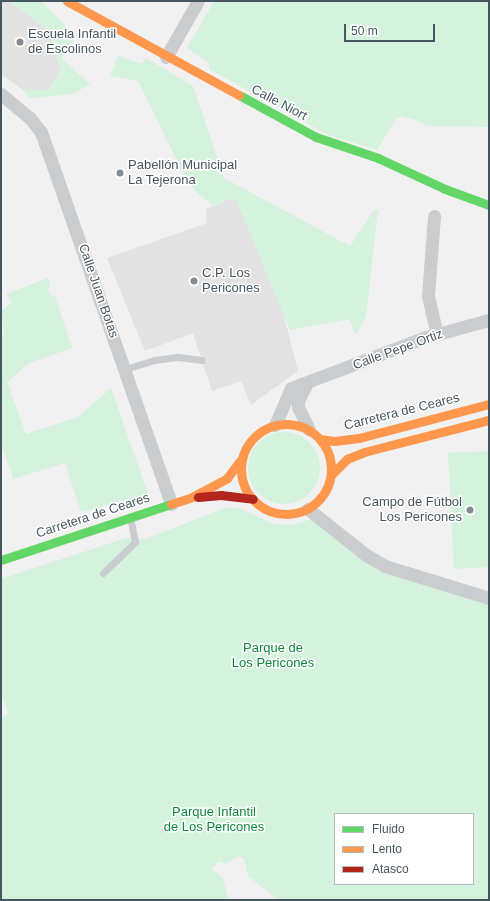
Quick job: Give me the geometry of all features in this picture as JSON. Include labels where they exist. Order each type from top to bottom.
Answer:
[{"type":"main road","name":"Calle Niort","points":[[67,1],[166,57],[316,137],[378,158],[445,189],[489,205]]},
{"type":"main road","name":"Carretera de Ceares","points":[[320,439],[334,441],[359,438],[489,404]]},
{"type":"main road","points":[[331,475],[347,459],[364,452],[489,420]]},
{"type":"main road","points":[[293,424],[309,430],[320,439],[327,450],[331,475],[327,489],[312,511],[295,514],[281,514],[268,510],[253,499],[242,479],[240,461],[252,440],[262,430],[275,425],[293,424]]},
{"type":"main road","name":"Carretera de Ceares","points":[[1,560],[192,497],[226,478],[240,461]]},
{"type":"main road","name":"Carretera de Ceares","points":[[192,497],[221,495],[253,499]]},
{"type":"street","points":[[166,57],[198,1]]},
{"type":"street","name":"Calle Juan Botas","points":[[1,94],[30,118],[41,132],[171,504]]},
{"type":"street","points":[[434,216],[428,296],[437,334]]},
{"type":"street","name":"Calle Pepe Ortiz","points":[[275,425],[288,384],[307,383],[437,334],[489,320]]},
{"type":"street","points":[[307,383],[298,401],[298,407],[309,430]]},
{"type":"street","points":[[312,511],[366,555],[385,566],[489,598]]},
{"type":"lane","points":[[125,369],[154,360],[178,357],[202,360]]},
{"type":"lane","points":[[103,573],[135,542],[135,534],[130,517]]},
{"type":"shaded area","points":[[1,1],[10,1],[49,31],[61,70],[49,90],[23,90],[1,74]]},
{"type":"shaded area","name":"C.P. Los Pericones","points":[[235,197],[281,304],[298,371],[251,405],[241,381],[212,391],[193,333],[145,351],[107,258],[207,223],[206,209]]},
{"type":"green space","points":[[10,1],[41,1],[76,36],[62,59],[90,84],[73,94],[29,98],[23,90],[49,90],[61,70],[49,31]]},
{"type":"green space","points":[[214,1],[489,1],[489,127],[427,126],[416,120],[401,116],[396,119],[377,150],[328,135],[209,69],[209,63],[187,48]]},
{"type":"green space","points":[[118,56],[142,64],[146,58],[193,86],[224,178],[350,246],[374,210],[378,210],[366,316],[356,335],[349,319],[290,330],[235,197],[213,206],[197,193],[184,175],[138,81],[110,76]]},
{"type":"green space","points":[[48,278],[50,285],[48,289],[50,295],[55,296],[72,348],[29,363],[7,382],[26,434],[78,417],[111,388],[148,494],[81,512],[65,463],[13,479],[1,443],[1,336],[4,334],[1,311],[12,303],[6,294]]},
{"type":"green space","points":[[277,432],[291,432],[310,442],[320,461],[320,475],[310,494],[291,504],[277,504],[258,494],[248,475],[248,461],[258,442]]},
{"type":"green space","name":"Campo de Fútbol Los Pericones","points":[[489,451],[489,567],[454,569],[448,453]]},
{"type":"green space","name":"Parque de Los Pericones","points":[[228,507],[244,510],[273,524],[291,525],[312,519],[363,559],[489,603],[489,900],[278,900],[248,876],[244,858],[238,856],[227,863],[219,862],[212,869],[222,877],[229,900],[1,900],[1,718],[8,714],[1,691],[1,579],[126,538],[145,539]]},
{"type":"traffic: fast","points":[[239,95],[316,137],[378,158],[445,189],[489,205]]},
{"type":"traffic: fast","points":[[1,560],[171,504]]},
{"type":"traffic: slow","points":[[67,1],[239,95]]},
{"type":"traffic: slow","points":[[320,439],[334,441],[359,438],[489,404]]},
{"type":"traffic: slow","points":[[331,475],[347,459],[364,452],[489,420]]},
{"type":"traffic: slow","points":[[286,424],[303,427],[318,437],[328,452],[331,469],[328,486],[318,501],[303,511],[286,514],[269,511],[254,501],[244,486],[241,469],[244,452],[254,437],[269,427],[286,424]]},
{"type":"traffic: slow","points":[[171,504],[192,497],[227,478],[240,461]]},
{"type":"traffic: jam","points":[[198,497],[221,495],[253,499]]},
{"type":"place","name":"Escuela Infantil de Escolinos","points":[[20,42]]},
{"type":"place","name":"Pabellón Municipal La Tejerona","points":[[120,173]]},
{"type":"place","name":"C.P. Los Pericones","points":[[194,281]]},
{"type":"place","name":"Campo de Fútbol Los Pericones","points":[[470,510]]},
{"type":"park label","name":"Parque Infantil de Los Pericones","points":[[214,820]]}]
